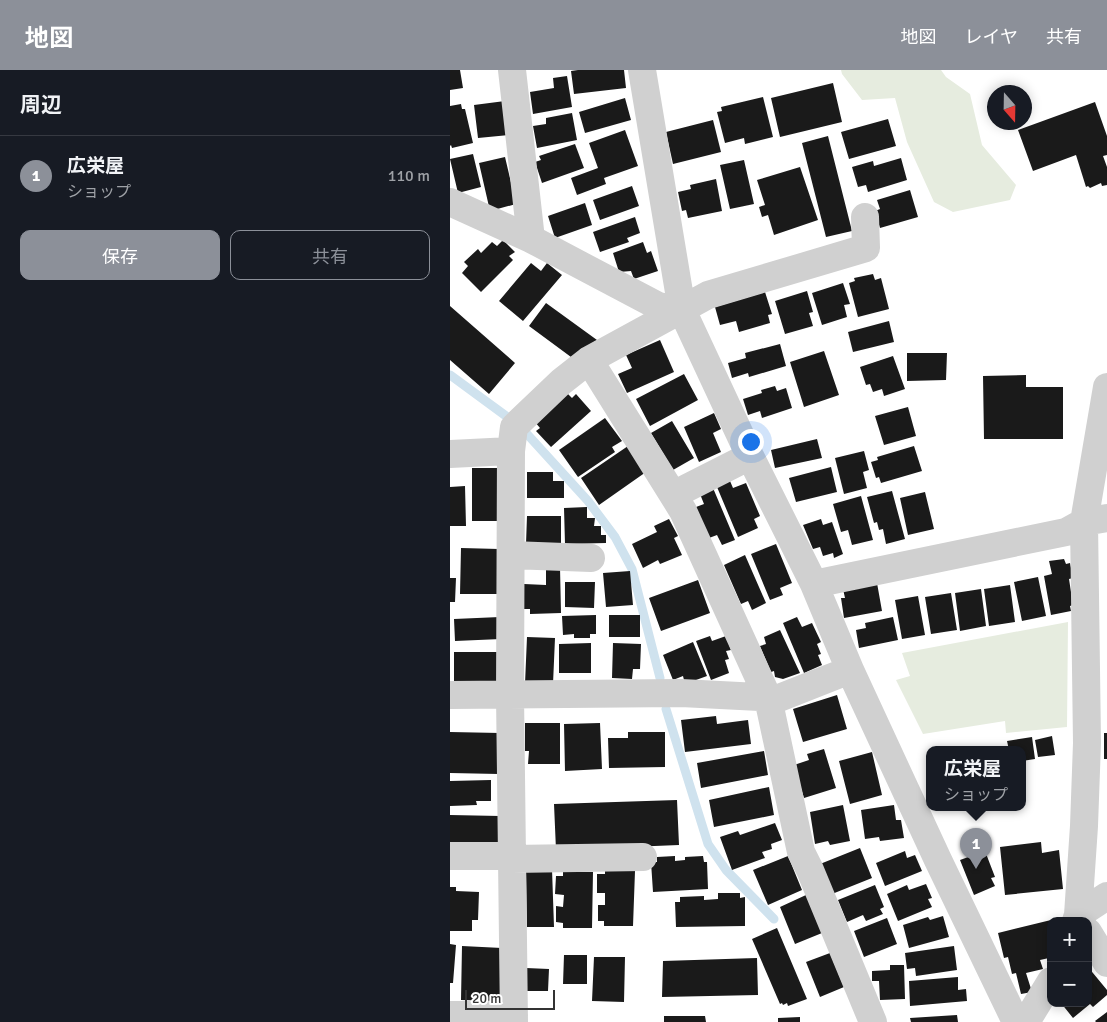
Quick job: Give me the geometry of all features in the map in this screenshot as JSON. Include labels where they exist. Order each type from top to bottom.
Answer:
[{"type":"street","points":[[512,70],[531,240]]},
{"type":"street","points":[[642,70],[682,310],[750,456],[814,584],[850,670],[1016,1022]]},
{"type":"street","points":[[450,202],[531,240],[658,306],[682,310]]},
{"type":"street","points":[[450,1015],[514,1018],[510,694],[511,451],[514,427],[561,382],[589,360],[708,295],[866,248],[865,217]]},
{"type":"street","points":[[589,360],[683,511],[768,698],[801,852],[873,1022]]},
{"type":"street","points":[[1081,917],[1095,520],[1107,387]]},
{"type":"street","points":[[450,454],[511,451]]},
{"type":"street","points":[[673,495],[750,456]]},
{"type":"street","points":[[814,584],[1066,532],[1095,520]]},
{"type":"street","points":[[511,556],[590,558]]},
{"type":"street","points":[[450,695],[681,693],[779,698],[850,670]]},
{"type":"street","points":[[450,856],[643,857]]},
{"type":"street","points":[[1086,917],[1107,896]]},
{"type":"street","points":[[1092,939],[1107,963]]},
{"type":"street","points":[[1026,1022],[1047,988]]},
{"type":"shaded area","points":[[841,70],[941,70],[946,77],[970,94],[982,145],[1016,185],[1010,200],[953,212],[934,202],[907,142],[895,98],[862,100]]},
{"type":"shaded area","points":[[1068,622],[1067,727],[1006,733],[1005,721],[923,734],[896,680],[910,676],[902,653]]},
{"type":"building","points":[[450,70],[460,70],[463,88],[450,90]]},
{"type":"building","points":[[624,70],[626,88],[574,94],[571,71]]},
{"type":"building","points":[[567,76],[572,107],[533,114],[530,92],[554,88],[553,78]]},
{"type":"building","points":[[833,83],[842,122],[780,137],[771,98]]},
{"type":"building","points":[[763,97],[773,137],[745,144],[744,138],[725,143],[717,112],[722,111],[721,107]]},
{"type":"building","points":[[625,98],[631,120],[585,133],[579,112]]},
{"type":"building","points":[[505,101],[509,135],[478,138],[474,105]]},
{"type":"building","points":[[1095,102],[1107,136],[1107,155],[1103,156],[1107,167],[1107,185],[1102,186],[1101,183],[1090,188],[1086,187],[1076,155],[1033,171],[1018,130],[1032,130],[1032,125]]},
{"type":"building","points":[[461,104],[462,109],[465,109],[473,143],[452,148],[450,146],[450,106]]},
{"type":"building","points":[[572,113],[577,140],[537,148],[533,126],[546,124],[546,118]]},
{"type":"building","points":[[888,119],[896,146],[849,159],[841,132]]},
{"type":"building","points":[[713,120],[721,152],[673,164],[666,132]]},
{"type":"building","points":[[625,130],[638,166],[604,178],[606,184],[577,195],[571,178],[598,168],[589,143]]},
{"type":"building","points":[[828,136],[852,231],[826,237],[802,143]]},
{"type":"building","points":[[575,144],[584,168],[542,183],[535,162],[541,160],[539,156]]},
{"type":"building","points":[[473,154],[481,187],[458,193],[450,159]]},
{"type":"building","points":[[505,157],[516,204],[490,211],[479,163]]},
{"type":"building","points":[[901,158],[907,180],[868,192],[866,185],[858,187],[852,167],[873,161],[874,166]]},
{"type":"building","points":[[744,160],[754,204],[730,209],[720,165]]},
{"type":"building","points":[[800,167],[818,220],[774,235],[768,215],[762,217],[759,207],[765,205],[757,180]]},
{"type":"building","points":[[716,179],[722,211],[688,218],[686,210],[682,211],[678,192],[691,189],[690,185]]},
{"type":"building","points":[[632,186],[639,206],[600,220],[593,200]]},
{"type":"building","points":[[910,190],[918,217],[880,228],[875,211],[880,209],[877,200]]},
{"type":"building","points":[[585,203],[592,225],[555,238],[548,216]]},
{"type":"building","points":[[635,217],[640,233],[627,238],[629,242],[600,252],[593,232]]},
{"type":"building","points":[[503,240],[515,252],[509,256],[513,260],[481,292],[462,273],[468,266],[464,262],[478,249],[481,253],[492,242],[497,246]]},
{"type":"building","points":[[643,242],[647,253],[651,251],[658,271],[634,279],[631,271],[619,272],[613,253]]},
{"type":"building","points":[[531,263],[541,271],[547,263],[562,275],[523,321],[499,301]]},
{"type":"building","points":[[873,274],[875,280],[881,278],[889,309],[858,317],[849,283],[855,281],[854,278]]},
{"type":"building","points":[[843,283],[850,304],[844,305],[847,317],[822,325],[812,293]]},
{"type":"building","points":[[807,291],[813,312],[809,313],[813,326],[785,334],[775,301]]},
{"type":"building","points":[[765,292],[772,314],[768,315],[770,323],[739,332],[736,321],[720,325],[715,307]]},
{"type":"building","points":[[546,303],[597,340],[571,357],[529,326]]},
{"type":"building","points":[[450,306],[515,363],[489,394],[450,360]]},
{"type":"building","points":[[889,321],[894,342],[853,352],[848,332]]},
{"type":"building","points":[[660,340],[674,372],[627,393],[618,374],[632,368],[626,355]]},
{"type":"building","points":[[780,344],[786,366],[749,377],[748,373],[732,378],[728,363],[746,358],[745,353]]},
{"type":"building","points":[[824,351],[839,395],[804,407],[790,362]]},
{"type":"building","points":[[907,353],[947,353],[946,380],[907,381]]},
{"type":"building","points":[[893,356],[905,389],[884,396],[882,389],[873,392],[870,384],[866,385],[860,367]]},
{"type":"building","points":[[684,374],[698,400],[650,426],[636,399]]},
{"type":"building","points":[[1026,375],[1026,387],[1063,387],[1063,439],[984,439],[983,376]]},
{"type":"building","points":[[775,386],[777,391],[786,388],[792,408],[762,418],[760,411],[748,415],[743,399],[762,393],[761,390]]},
{"type":"building","points":[[567,393],[572,398],[576,394],[591,411],[551,447],[536,431],[540,428],[535,422]]},
{"type":"building","points":[[908,407],[916,436],[884,445],[875,416]]},
{"type":"building","points":[[714,413],[721,429],[713,433],[721,452],[699,462],[684,427]]},
{"type":"building","points":[[605,418],[622,441],[612,447],[615,452],[578,477],[559,450]]},
{"type":"building","points":[[672,421],[694,458],[673,470],[651,433]]},
{"type":"building","points":[[817,439],[822,458],[775,468],[771,450]]},
{"type":"building","points":[[628,446],[646,472],[599,505],[581,478]]},
{"type":"building","points":[[914,446],[922,471],[881,483],[879,477],[876,478],[871,462],[878,460],[877,457]]},
{"type":"building","points":[[864,451],[869,470],[863,472],[867,488],[844,494],[835,458]]},
{"type":"building","points":[[831,467],[837,492],[796,502],[789,478]]},
{"type":"building","points":[[472,468],[498,468],[498,521],[472,521]]},
{"type":"building","points":[[527,472],[553,472],[553,481],[564,481],[564,498],[527,498]]},
{"type":"building","points":[[730,481],[733,488],[746,483],[760,516],[754,519],[758,528],[738,537],[717,487]]},
{"type":"building","points":[[465,486],[466,526],[450,526],[450,487]]},
{"type":"building","points":[[713,488],[735,540],[722,545],[717,535],[709,538],[696,507],[704,504],[700,494]]},
{"type":"building","points":[[892,491],[905,539],[886,544],[883,529],[879,530],[877,522],[874,523],[867,497]]},
{"type":"building","points":[[925,492],[934,529],[908,535],[900,498]]},
{"type":"building","points":[[861,496],[873,540],[852,545],[848,530],[841,532],[833,504]]},
{"type":"building","points":[[587,507],[587,518],[595,518],[594,526],[601,526],[601,535],[606,535],[606,543],[565,544],[564,508]]},
{"type":"building","points":[[527,516],[561,516],[561,545],[526,544]]},
{"type":"building","points":[[669,519],[678,536],[674,538],[682,555],[660,564],[658,560],[643,568],[632,544],[657,532],[654,526]]},
{"type":"building","points":[[821,519],[823,525],[832,522],[843,554],[834,558],[833,553],[823,556],[820,547],[813,549],[803,525]]},
{"type":"building","points":[[776,544],[792,583],[780,588],[783,595],[770,600],[751,554]]},
{"type":"building","points":[[461,548],[499,549],[498,594],[460,594]]},
{"type":"building","points":[[745,555],[766,603],[752,610],[748,601],[741,604],[724,565]]},
{"type":"building","points":[[1064,559],[1066,564],[1070,563],[1073,578],[1069,579],[1073,605],[1070,606],[1071,611],[1051,615],[1044,576],[1052,574],[1049,561]]},
{"type":"building","points":[[560,567],[561,613],[530,614],[530,609],[523,609],[524,584],[546,585],[546,568]]},
{"type":"building","points":[[630,571],[633,605],[606,607],[603,573]]},
{"type":"building","points":[[1038,577],[1046,616],[1022,621],[1014,582]]},
{"type":"building","points":[[450,578],[456,578],[455,602],[450,602]]},
{"type":"building","points":[[698,580],[710,613],[661,631],[649,598]]},
{"type":"building","points":[[565,582],[595,582],[594,608],[565,607]]},
{"type":"building","points":[[877,583],[882,611],[844,618],[841,598],[845,598],[843,589]]},
{"type":"building","points":[[1010,585],[1015,622],[989,626],[984,589]]},
{"type":"building","points":[[981,589],[986,626],[960,631],[955,593]]},
{"type":"building","points":[[951,593],[957,630],[931,634],[925,597]]},
{"type":"building","points":[[918,596],[925,635],[902,639],[895,600]]},
{"type":"building","points":[[596,615],[596,634],[590,634],[590,638],[574,638],[574,634],[563,635],[562,616]]},
{"type":"building","points":[[609,615],[640,615],[640,637],[609,637]]},
{"type":"building","points":[[500,617],[501,639],[455,641],[454,619]]},
{"type":"building","points":[[797,617],[802,627],[812,623],[821,642],[817,644],[821,654],[818,655],[822,665],[804,673],[783,623]]},
{"type":"building","points":[[893,617],[898,640],[859,648],[856,630],[866,628],[865,623]]},
{"type":"building","points":[[780,630],[800,673],[783,679],[775,677],[774,671],[771,672],[760,646],[766,644],[764,637]]},
{"type":"building","points":[[710,636],[712,641],[726,636],[731,650],[726,651],[729,659],[725,660],[729,673],[711,680],[696,641]]},
{"type":"building","points":[[527,637],[555,638],[553,684],[525,684]]},
{"type":"building","points":[[693,642],[707,676],[685,684],[683,676],[673,680],[663,655]]},
{"type":"building","points":[[591,643],[591,673],[559,673],[559,644]]},
{"type":"building","points":[[613,643],[641,644],[640,669],[633,669],[632,679],[612,678]]},
{"type":"building","points":[[454,652],[497,652],[497,682],[454,682]]},
{"type":"building","points":[[837,695],[847,729],[803,742],[793,709]]},
{"type":"building","points":[[716,716],[717,724],[748,720],[751,744],[685,752],[681,720]]},
{"type":"building","points":[[525,723],[560,723],[560,764],[528,764],[529,751],[525,751]]},
{"type":"building","points":[[600,723],[602,769],[565,771],[564,724]]},
{"type":"building","points":[[450,732],[500,733],[499,774],[450,773]]},
{"type":"building","points":[[628,732],[665,732],[665,767],[609,768],[608,738],[628,738]]},
{"type":"building","points":[[1104,733],[1107,733],[1107,759],[1104,759]]},
{"type":"building","points":[[1052,736],[1055,755],[1038,757],[1035,740]]},
{"type":"building","points":[[1032,737],[1035,759],[1026,760],[1026,746],[1008,746],[1007,741]]},
{"type":"building","points":[[824,749],[836,788],[804,798],[794,765],[809,760],[807,754]]},
{"type":"building","points":[[764,751],[768,775],[701,788],[697,763]]},
{"type":"building","points":[[872,752],[882,795],[850,804],[839,761]]},
{"type":"building","points":[[491,780],[491,801],[476,801],[477,805],[450,806],[450,781]]},
{"type":"building","points":[[769,787],[774,815],[714,827],[709,800]]},
{"type":"building","points":[[677,800],[679,845],[556,850],[554,804]]},
{"type":"building","points":[[843,805],[850,841],[830,845],[828,841],[815,844],[810,812]]},
{"type":"building","points":[[894,805],[896,820],[901,820],[904,838],[880,841],[879,837],[865,839],[861,810]]},
{"type":"building","points":[[450,815],[500,816],[499,845],[450,844]]},
{"type":"building","points":[[775,823],[782,840],[771,844],[772,849],[762,852],[765,858],[732,870],[720,837],[738,831],[740,835]]},
{"type":"building","points":[[1041,842],[1042,853],[1059,850],[1063,889],[1005,895],[1000,847]]},
{"type":"building","points":[[860,848],[872,878],[832,894],[820,864]]},
{"type":"building","points":[[905,851],[907,858],[915,855],[922,871],[885,886],[876,863]]},
{"type":"building","points":[[985,851],[995,877],[991,878],[995,886],[974,895],[960,860]]},
{"type":"building","points":[[675,856],[675,861],[685,860],[685,857],[703,856],[704,862],[707,862],[708,889],[653,892],[651,862],[657,862],[657,857]]},
{"type":"building","points":[[788,856],[802,890],[768,905],[753,870]]},
{"type":"building","points":[[552,869],[554,927],[527,927],[526,870]]},
{"type":"building","points":[[605,870],[635,871],[633,926],[604,926],[604,921],[598,921],[598,905],[605,905],[605,893],[597,893],[597,874],[605,874]]},
{"type":"building","points":[[563,872],[593,872],[592,928],[563,928],[563,923],[556,922],[556,906],[563,907],[564,895],[555,894],[556,876],[563,876]]},
{"type":"building","points":[[926,884],[932,898],[928,899],[932,907],[898,921],[887,894],[907,885],[909,890]]},
{"type":"building","points":[[875,885],[884,907],[880,909],[883,914],[866,921],[863,915],[847,922],[838,900]]},
{"type":"building","points":[[450,887],[456,887],[456,891],[479,892],[478,920],[472,920],[472,931],[450,931]]},
{"type":"building","points":[[718,893],[740,893],[740,898],[745,897],[745,926],[676,927],[675,902],[680,902],[680,897],[704,896],[704,900],[718,899]]},
{"type":"building","points":[[806,895],[822,933],[795,944],[780,907]]},
{"type":"building","points":[[943,916],[949,937],[909,948],[903,925],[928,917],[930,920]]},
{"type":"building","points":[[887,918],[897,944],[864,957],[854,931]]},
{"type":"building","points":[[1047,921],[1047,958],[1040,960],[1043,969],[1026,973],[1032,992],[1021,994],[1016,973],[1012,974],[1008,957],[1004,958],[998,933]]},
{"type":"building","points":[[777,928],[807,999],[788,1006],[787,1003],[780,1004],[752,939]]},
{"type":"building","points":[[450,944],[456,945],[453,983],[450,983]]},
{"type":"building","points":[[462,946],[502,948],[500,1001],[461,1000]]},
{"type":"building","points":[[954,946],[957,970],[916,976],[915,968],[907,969],[905,953]]},
{"type":"building","points":[[830,953],[844,987],[820,997],[806,962]]},
{"type":"building","points":[[564,955],[587,955],[587,984],[563,984]]},
{"type":"building","points":[[594,957],[625,957],[624,1002],[592,1001]]},
{"type":"building","points":[[757,958],[758,995],[662,997],[663,961]]},
{"type":"building","points":[[890,965],[904,965],[905,999],[880,1000],[879,981],[872,981],[872,971],[890,970]]},
{"type":"building","points":[[526,968],[549,969],[548,991],[525,991]]},
{"type":"building","points":[[1092,972],[1107,990],[1107,995],[1093,1007]]},
{"type":"building","points":[[958,977],[958,990],[966,989],[967,1001],[910,1006],[909,981]]},
{"type":"building","points":[[1064,1007],[1086,1007],[1073,1018]]},
{"type":"building","points":[[1107,1012],[1107,1022],[1095,1021]]},
{"type":"building","points":[[957,1015],[958,1022],[911,1022],[910,1018]]},
{"type":"building","points":[[664,1016],[705,1016],[706,1022],[664,1022]]},
{"type":"building","points":[[800,1017],[800,1022],[778,1022],[778,1018]]},
{"type":"waterway","points":[[450,375],[506,416]]},
{"type":"waterway","points":[[527,434],[588,501],[615,537],[632,569],[660,678]]},
{"type":"waterway","points":[[666,709],[708,844],[726,870],[774,919]]},
{"type":"place","name":"広栄屋","points":[[976,869]]}]
